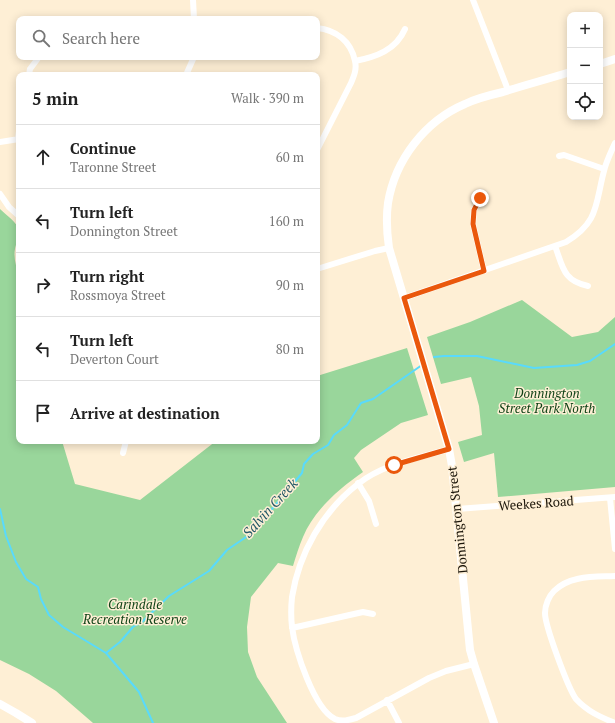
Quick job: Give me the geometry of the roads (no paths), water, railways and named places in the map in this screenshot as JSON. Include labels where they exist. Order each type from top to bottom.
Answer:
[{"type":"street","points":[[193,0],[194,16]]},
{"type":"street","points":[[473,0],[508,90]]},
{"type":"street","points":[[320,29],[335,32],[343,38],[355,61],[355,72],[351,83],[320,144]]},
{"type":"street","points":[[355,61],[382,53],[389,49],[401,38],[405,30]]},
{"type":"street","points":[[603,63],[615,59]]},
{"type":"street","points":[[30,72],[37,60]]},
{"type":"street","points":[[187,72],[193,60]]},
{"type":"street","name":"Donnington Street","points":[[494,723],[474,664],[468,636],[457,509],[449,449],[389,248],[387,230],[388,203],[394,179],[399,167],[417,140],[431,125],[448,113],[465,104],[567,73]]},
{"type":"street","points":[[0,142],[16,139]]},
{"type":"street","points":[[404,298],[555,246],[576,236],[586,228],[593,215],[598,201],[604,170],[615,143]]},
{"type":"street","points":[[559,156],[564,155],[604,170]]},
{"type":"street","points":[[0,194],[9,207],[16,213]]},
{"type":"street","points":[[480,198],[474,210],[473,224],[484,271]]},
{"type":"street","points":[[555,246],[570,279],[578,284],[588,286]]},
{"type":"street","points":[[320,268],[389,248]]},
{"type":"street","points":[[123,453],[125,444]]},
{"type":"street","points":[[449,449],[394,465],[380,471],[358,483],[333,507],[322,521],[306,552],[300,568],[292,596],[292,628],[311,688],[326,712],[335,719],[344,721],[356,718],[429,678],[446,671],[474,664]]},
{"type":"street","points":[[358,483],[369,501],[376,524]]},
{"type":"street","points":[[613,497],[615,550]]},
{"type":"street","name":"Weekes Road","points":[[457,509],[613,497]]},
{"type":"street","points":[[615,576],[579,578],[566,582],[554,591],[548,601],[545,613],[547,625],[570,689],[586,708],[615,723]]},
{"type":"street","points":[[292,628],[363,612],[373,614]]},
{"type":"street","points":[[387,700],[400,723]]},
{"type":"street","points":[[0,704],[32,723]]},
{"type":"waterway","name":"Salvin Creek","points":[[434,357],[477,356],[534,368],[577,365],[590,361],[615,344]]},
{"type":"waterway","name":"Salvin Creek","points":[[106,653],[120,642],[133,627],[142,622],[169,596],[209,571],[227,550],[252,533],[302,473],[304,464],[313,454],[328,445],[334,435],[347,425],[361,403],[373,399],[422,365]]},
{"type":"waterway","points":[[0,509],[6,536],[16,562],[26,579],[38,587],[41,599],[49,615],[63,627],[106,653],[139,692],[153,723]]},
{"type":"park label","name":"Donnington Street Park North","points":[[547,400]]},
{"type":"park label","name":"Carindale Recreation Reserve","points":[[135,612]]}]
